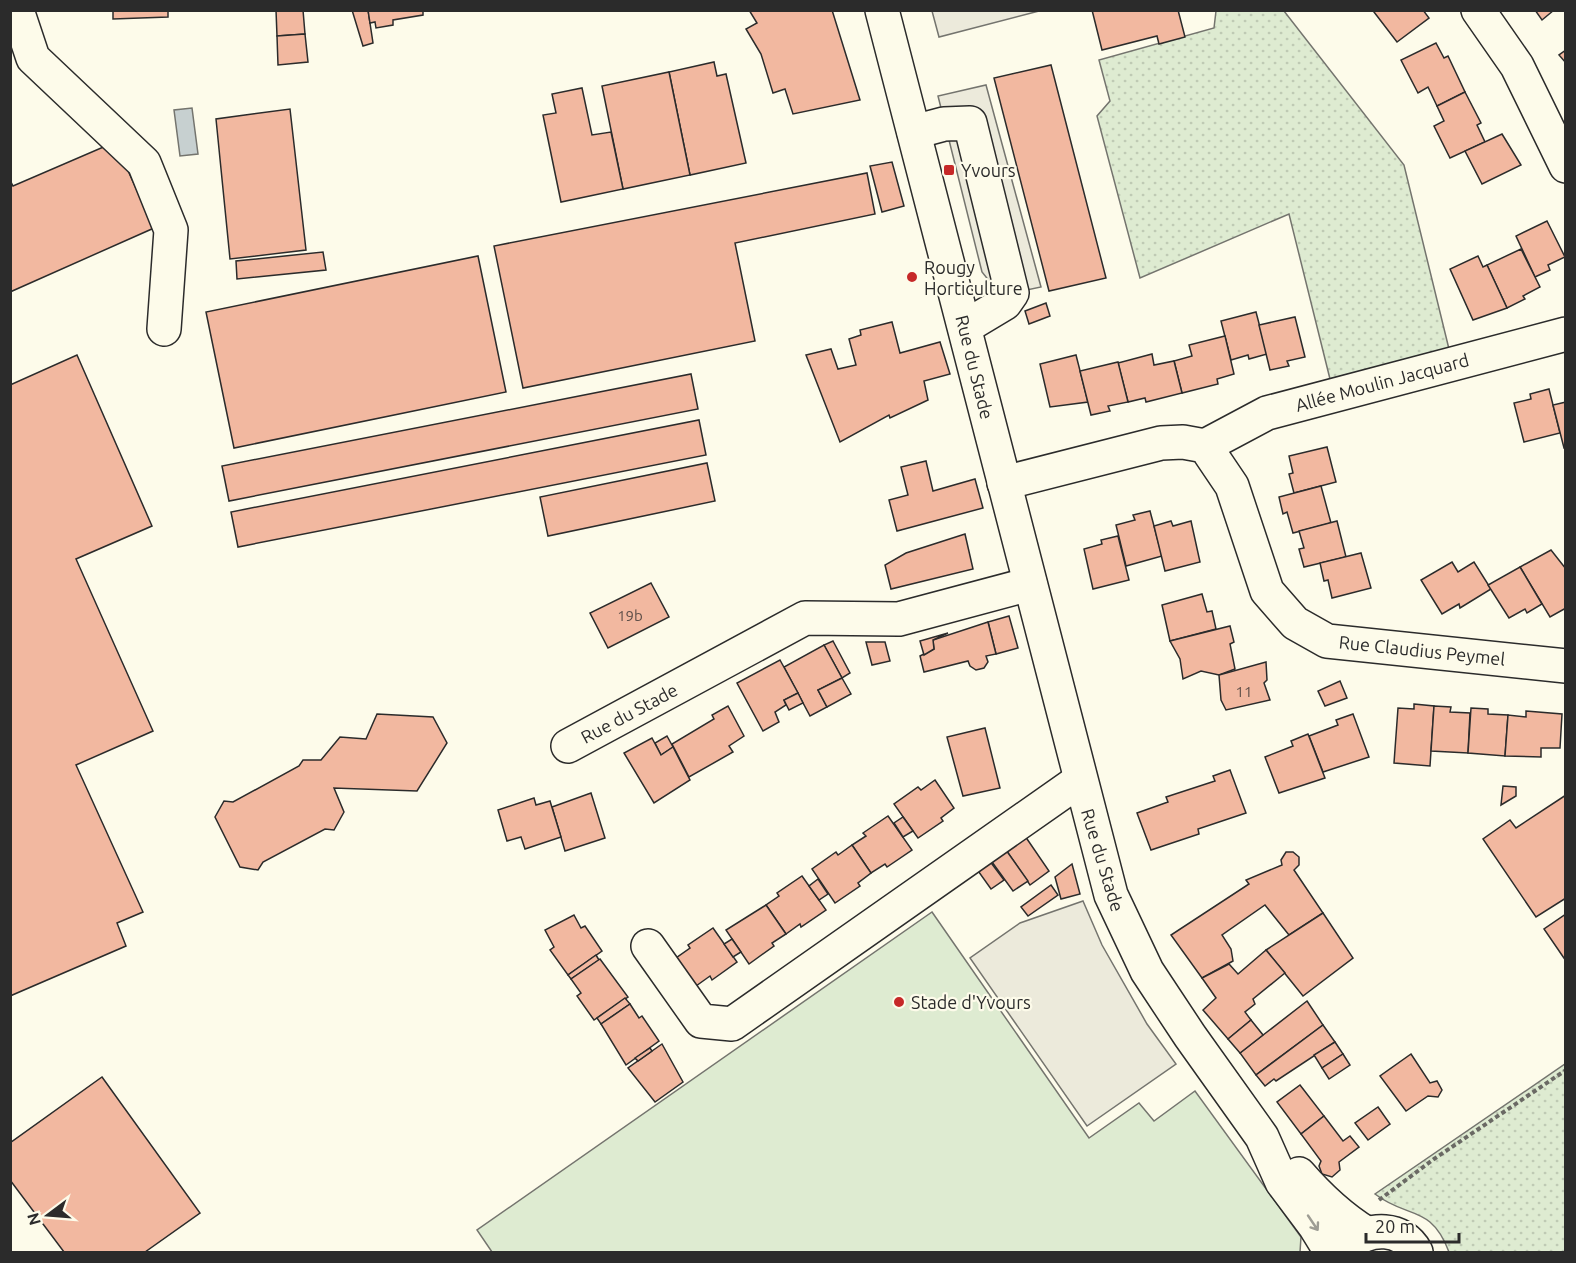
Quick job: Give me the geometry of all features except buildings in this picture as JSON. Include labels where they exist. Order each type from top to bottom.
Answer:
[{"type":"street","points":[[17,10],[22,52],[144,163],[171,230],[164,329]]},
{"type":"street","name":"Rue du Stade","points":[[882,10],[1111,895],[1135,948],[1175,1014],[1262,1137],[1333,1209],[1355,1243],[1380,1231],[1393,1233],[1405,1239],[1416,1252]]},
{"type":"street","points":[[1478,10],[1516,66],[1566,166]]},
{"type":"street","points":[[914,132],[944,124],[970,123],[1012,293],[1005,303],[965,327]]},
{"type":"street","name":"Allée Moulin Jacquard","points":[[1205,446],[1268,413],[1566,334]]},
{"type":"street","points":[[1004,483],[1161,443],[1183,442],[1205,446]]},
{"type":"street","name":"Rue Claudius Peymel","points":[[1205,446],[1232,486],[1267,591],[1294,623],[1327,640],[1566,666]]},
{"type":"street","name":"Rue du Stade","points":[[568,746],[805,618],[899,619],[1030,584]]},
{"type":"street","points":[[648,946],[701,1021],[732,1024],[1080,780]]},
{"type":"street","name":"Rue du Stade","points":[[1262,1137],[1282,1182],[1315,1226],[1330,1252]]},
{"type":"path","points":[[1333,1209],[1341,1198],[1354,1205],[1369,1208],[1434,1159],[1566,1070]]},
{"type":"green space","points":[[1216,11],[1284,11],[1404,165],[1449,349],[1330,379],[1289,214],[1140,278],[1097,116],[1110,101],[1099,60],[1214,28]]},
{"type":"green space","name":"Stade d'Yvours","points":[[932,912],[1089,1138],[1139,1103],[1154,1121],[1195,1091],[1301,1237],[1300,1252],[492,1252],[477,1230]]},
{"type":"green space","points":[[1565,1064],[1565,1252],[1449,1252],[1442,1237],[1426,1219],[1387,1202],[1375,1194]]},
{"type":"shaded area","points":[[1039,10],[939,37],[932,11]]},
{"type":"shaded area","points":[[986,85],[1041,287],[1012,293],[998,292],[982,272],[938,96]]},
{"type":"shaded area","points":[[192,108],[198,154],[180,156],[174,110]]},
{"type":"shaded area","points":[[1083,901],[1102,945],[1147,1024],[1176,1064],[1087,1126],[970,958],[1020,923]]},
{"type":"place","name":"Yvours","points":[[949,170]]},
{"type":"place","name":"Rougy Horticulture","points":[[912,277]]},
{"type":"place","name":"Stade d'Yvours","points":[[899,1002]]}]
